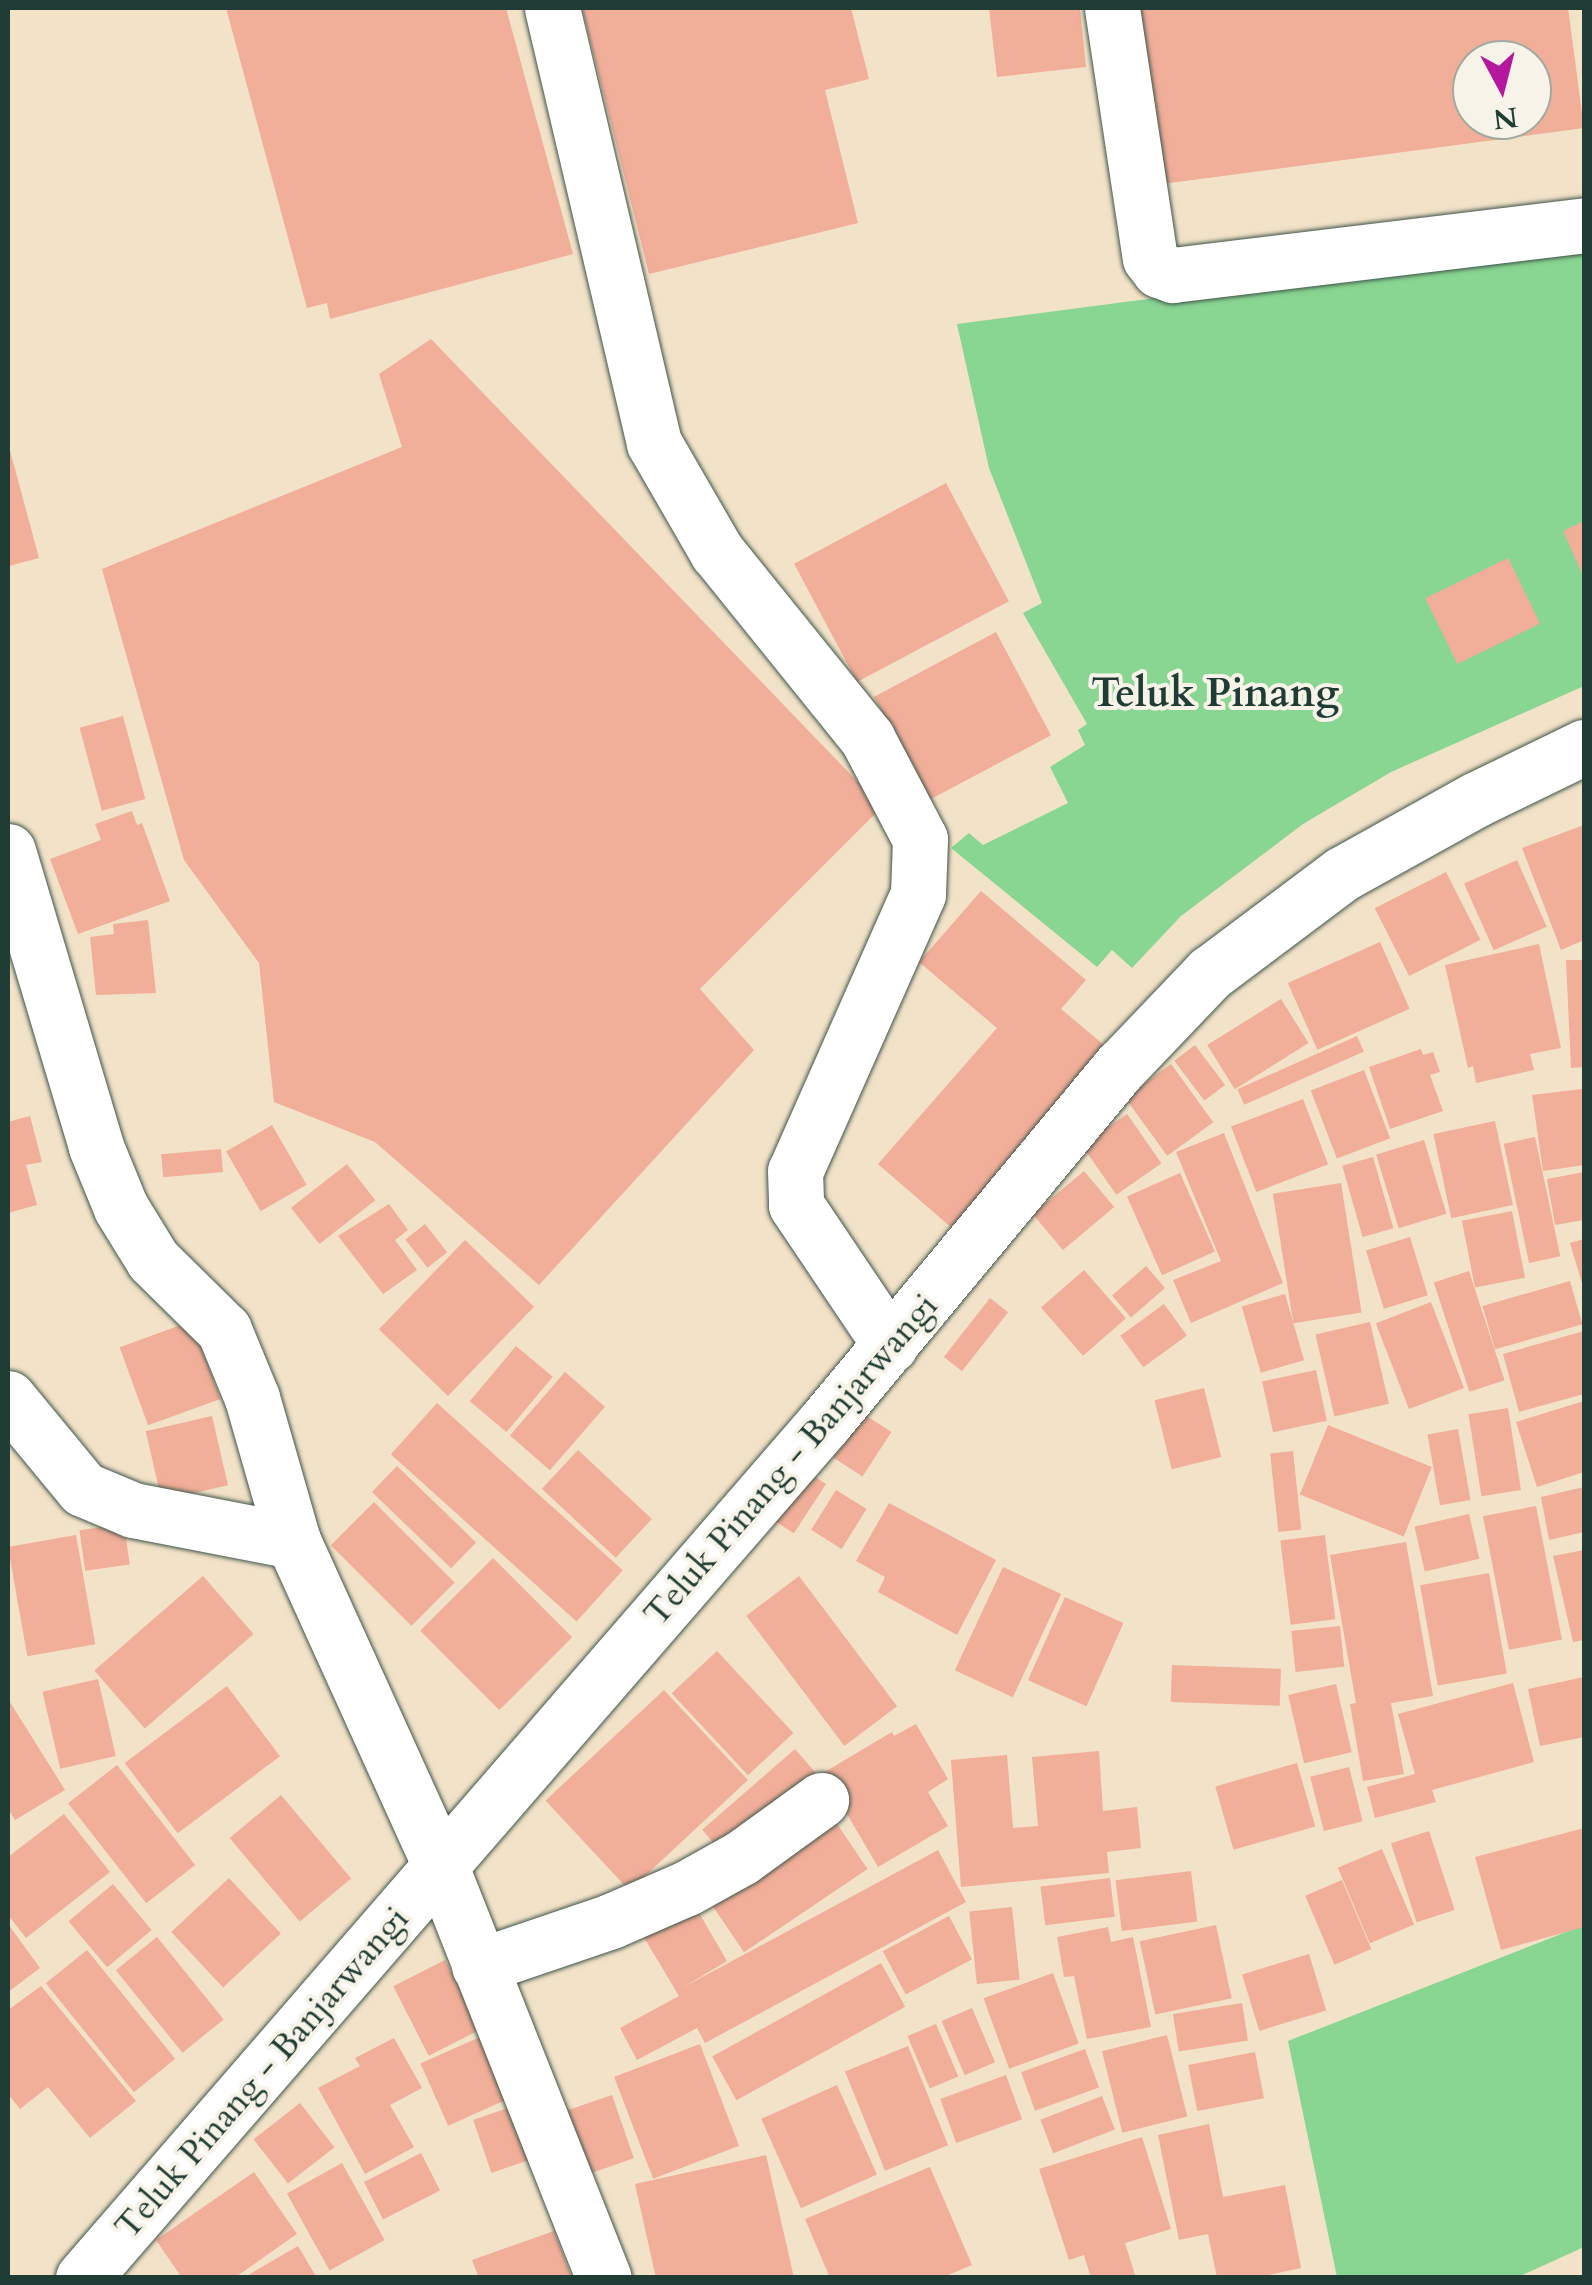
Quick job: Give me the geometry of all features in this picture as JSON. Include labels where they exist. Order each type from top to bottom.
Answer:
[{"type":"main road","points":[[552,8],[654,442],[717,552],[867,738],[920,839],[918,894],[795,1171],[796,1205],[890,1345]]},
{"type":"main road","points":[[1112,8],[1150,258],[1159,270],[1173,275],[1584,225]]},
{"type":"main road","name":"Teluk Pinang - Banjarwangi","points":[[83,2278],[890,1345],[1121,1066],[1210,973],[1342,874],[1477,799],[1584,747]]},
{"type":"main road","points":[[8,851],[96,1147],[121,1208],[153,1260],[224,1330],[252,1398],[293,1541],[441,1867],[604,2278]]},
{"type":"main road","points":[[8,1398],[83,1489],[133,1510],[293,1541]]},
{"type":"main road","points":[[480,1966],[611,1922],[688,1888],[741,1858],[821,1800]]},
{"type":"green space","points":[[1584,242],[1584,686],[1391,772],[1303,824],[1181,916],[1132,968],[1112,950],[1097,967],[951,848],[969,833],[983,845],[1068,803],[1050,767],[1085,745],[1078,730],[1087,724],[1023,613],[1042,603],[989,468],[957,324]]},
{"type":"green space","points":[[1584,1925],[1584,2247],[1518,2277],[1337,2277],[1288,2041]]},
{"type":"building","points":[[226,8],[506,8],[573,254],[330,319],[327,303],[307,308]]},
{"type":"building","points":[[582,8],[851,8],[869,79],[825,90],[858,223],[649,274]]},
{"type":"building","points":[[989,8],[1080,8],[1086,67],[997,77]]},
{"type":"building","points":[[1138,8],[1568,8],[1584,128],[1552,132],[1552,40],[1452,40],[1452,140],[1494,140],[1162,184]]},
{"type":"building","points":[[431,339],[882,807],[700,989],[754,1050],[539,1285],[375,1142],[274,1102],[259,963],[184,860],[102,569],[402,447],[379,374]]},
{"type":"building","points":[[8,443],[39,558],[9,566],[8,562]]},
{"type":"building","points":[[946,483],[1009,601],[857,682],[794,564]]},
{"type":"building","points":[[1584,521],[1584,578],[1563,531]]},
{"type":"building","points":[[1508,558],[1540,624],[1457,664],[1425,598]]},
{"type":"building","points":[[996,632],[1051,735],[929,800],[874,697]]},
{"type":"building","points":[[123,716],[145,799],[102,811],[80,728]]},
{"type":"building","points":[[132,811],[137,825],[142,823],[170,901],[78,934],[50,859],[101,840],[95,824]]},
{"type":"building","points":[[1584,825],[1584,940],[1561,950],[1522,848]]},
{"type":"building","points":[[1517,860],[1547,927],[1494,950],[1464,884]]},
{"type":"building","points":[[1446,872],[1481,940],[1409,976],[1375,908]]},
{"type":"building","points":[[981,891],[1086,980],[1061,1009],[1116,1055],[960,1235],[878,1164],[997,1028],[919,962]]},
{"type":"building","points":[[148,920],[156,993],[96,995],[90,937],[114,934],[113,924]]},
{"type":"building","points":[[1380,942],[1410,1009],[1317,1050],[1288,983]]},
{"type":"building","points":[[1539,944],[1561,1048],[1530,1054],[1534,1070],[1476,1083],[1473,1066],[1468,1068],[1445,965]]},
{"type":"building","points":[[1566,960],[1584,960],[1584,1067],[1571,1068]]},
{"type":"building","points":[[1281,999],[1309,1043],[1235,1089],[1207,1045]]},
{"type":"building","points":[[1357,1036],[1364,1052],[1244,1105],[1237,1089]]},
{"type":"building","points":[[1195,1045],[1225,1085],[1204,1101],[1174,1061]]},
{"type":"building","points":[[1421,1049],[1423,1055],[1433,1052],[1440,1072],[1430,1075],[1443,1111],[1390,1129],[1369,1067]]},
{"type":"building","points":[[1171,1064],[1213,1122],[1167,1156],[1125,1098]]},
{"type":"building","points":[[1364,1070],[1390,1138],[1337,1159],[1311,1090]]},
{"type":"building","points":[[1582,1089],[1584,1165],[1543,1171],[1532,1095]]},
{"type":"building","points":[[1303,1099],[1328,1164],[1256,1192],[1231,1127]]},
{"type":"building","points":[[1127,1114],[1161,1163],[1116,1195],[1082,1146]]},
{"type":"building","points":[[30,1116],[42,1162],[26,1165],[37,1205],[8,1213],[8,1122]]},
{"type":"building","points":[[1495,1121],[1513,1205],[1451,1218],[1433,1134]]},
{"type":"building","points":[[272,1125],[306,1185],[261,1211],[226,1152]]},
{"type":"building","points":[[1224,1133],[1283,1283],[1191,1323],[1173,1280],[1221,1261],[1176,1152]]},
{"type":"building","points":[[1535,1137],[1560,1256],[1529,1263],[1504,1144]]},
{"type":"building","points":[[1424,1140],[1447,1214],[1399,1228],[1376,1155]]},
{"type":"building","points":[[221,1149],[223,1172],[163,1177],[161,1154]]},
{"type":"building","points":[[1373,1157],[1393,1228],[1363,1237],[1342,1166]]},
{"type":"building","points":[[347,1164],[375,1200],[319,1244],[291,1208]]},
{"type":"building","points":[[1084,1171],[1114,1207],[1063,1250],[1033,1214]]},
{"type":"building","points":[[1584,1172],[1584,1220],[1555,1225],[1547,1179]]},
{"type":"building","points":[[1180,1173],[1215,1252],[1162,1275],[1127,1197]]},
{"type":"building","points":[[1341,1183],[1361,1312],[1293,1323],[1273,1194]]},
{"type":"building","points":[[389,1204],[408,1230],[395,1240],[417,1270],[383,1294],[338,1236]]},
{"type":"building","points":[[1512,1211],[1525,1278],[1475,1287],[1462,1221]]},
{"type":"building","points":[[425,1224],[447,1252],[427,1268],[405,1239]]},
{"type":"building","points":[[1410,1237],[1428,1295],[1384,1309],[1366,1250]]},
{"type":"building","points":[[1584,1239],[1584,1290],[1570,1243]]},
{"type":"building","points":[[465,1240],[534,1307],[448,1396],[379,1329]]},
{"type":"building","points":[[1146,1266],[1165,1288],[1131,1317],[1112,1296]]},
{"type":"building","points":[[1084,1270],[1126,1318],[1083,1356],[1041,1307]]},
{"type":"building","points":[[1469,1271],[1505,1380],[1469,1392],[1434,1282]]},
{"type":"building","points":[[1570,1281],[1582,1324],[1495,1349],[1483,1306]]},
{"type":"building","points":[[1285,1294],[1304,1360],[1261,1373],[1242,1306]]},
{"type":"building","points":[[990,1298],[1008,1312],[962,1371],[944,1357]]},
{"type":"building","points":[[1431,1302],[1464,1388],[1409,1409],[1376,1323]]},
{"type":"building","points":[[1164,1304],[1187,1336],[1143,1367],[1120,1336]]},
{"type":"building","points":[[192,1321],[220,1399],[148,1425],[120,1347]]},
{"type":"building","points":[[1370,1322],[1389,1404],[1334,1416],[1315,1335]]},
{"type":"building","points":[[1584,1331],[1584,1394],[1519,1412],[1503,1354]]},
{"type":"building","points":[[516,1346],[553,1377],[506,1432],[470,1401]]},
{"type":"building","points":[[1316,1370],[1327,1421],[1273,1432],[1262,1381]]},
{"type":"building","points":[[565,1372],[605,1407],[550,1470],[510,1435]]},
{"type":"building","points":[[1204,1388],[1221,1457],[1172,1469],[1155,1400]]},
{"type":"building","points":[[1584,1401],[1584,1472],[1537,1487],[1516,1422]]},
{"type":"building","points":[[437,1403],[623,1570],[577,1622],[391,1454]]},
{"type":"building","points":[[1508,1408],[1521,1490],[1481,1496],[1468,1414]]},
{"type":"building","points":[[862,1413],[891,1432],[862,1477],[833,1457]]},
{"type":"building","points":[[212,1416],[228,1485],[162,1500],[146,1431]]},
{"type":"building","points":[[1328,1425],[1432,1467],[1404,1536],[1300,1495]]},
{"type":"building","points":[[1458,1429],[1471,1500],[1440,1505],[1427,1434]]},
{"type":"building","points":[[578,1450],[652,1519],[616,1558],[542,1489]]},
{"type":"building","points":[[1293,1451],[1301,1530],[1278,1532],[1270,1453]]},
{"type":"building","points":[[397,1466],[476,1542],[451,1568],[372,1492]]},
{"type":"building","points":[[800,1467],[826,1484],[794,1533],[768,1516]]},
{"type":"building","points":[[1584,1487],[1584,1532],[1549,1540],[1541,1497]]},
{"type":"building","points":[[836,1490],[867,1509],[842,1549],[811,1530]]},
{"type":"building","points":[[374,1502],[455,1583],[411,1626],[331,1545]]},
{"type":"building","points":[[889,1503],[996,1560],[957,1635],[878,1592],[885,1577],[856,1561]]},
{"type":"building","points":[[1536,1506],[1562,1640],[1509,1650],[1483,1516]]},
{"type":"building","points":[[1469,1514],[1479,1559],[1425,1571],[1414,1527]]},
{"type":"building","points":[[124,1524],[130,1565],[85,1571],[79,1530]]},
{"type":"building","points":[[76,1535],[95,1644],[27,1656],[8,1547]]},
{"type":"building","points":[[1325,1535],[1335,1619],[1291,1625],[1280,1540]]},
{"type":"building","points":[[1406,1542],[1433,1696],[1391,1703],[1404,1774],[1363,1781],[1350,1704],[1356,1703],[1330,1555]]},
{"type":"building","points":[[1584,1550],[1584,1640],[1573,1642],[1553,1556]]},
{"type":"building","points":[[493,1558],[572,1637],[499,1710],[420,1631]]},
{"type":"building","points":[[1003,1567],[1061,1594],[1013,1697],[955,1670]]},
{"type":"building","points":[[1489,1573],[1507,1673],[1438,1686],[1420,1585]]},
{"type":"building","points":[[203,1576],[254,1634],[145,1729],[94,1670]]},
{"type":"building","points":[[799,1576],[897,1706],[844,1746],[746,1616]]},
{"type":"building","points":[[1065,1597],[1123,1623],[1086,1706],[1028,1680]]},
{"type":"building","points":[[1340,1626],[1344,1667],[1296,1672],[1291,1631]]},
{"type":"building","points":[[717,1651],[793,1733],[748,1775],[672,1693]]},
{"type":"building","points":[[1172,1665],[1281,1669],[1280,1706],[1171,1702]]},
{"type":"building","points":[[1584,1677],[1584,1737],[1540,1746],[1528,1689]]},
{"type":"building","points":[[98,1679],[116,1756],[60,1769],[42,1692]]},
{"type":"building","points":[[1513,1683],[1534,1762],[1432,1790],[1436,1802],[1375,1818],[1367,1787],[1415,1774],[1398,1714]]},
{"type":"building","points":[[1336,1684],[1352,1752],[1304,1763],[1288,1695]]},
{"type":"building","points":[[227,1686],[280,1756],[178,1833],[125,1763]]},
{"type":"building","points":[[664,1690],[748,1780],[629,1890],[546,1800]]},
{"type":"building","points":[[8,1699],[65,1790],[15,1820],[8,1809]]},
{"type":"building","points":[[916,1724],[948,1779],[928,1792],[948,1826],[878,1867],[823,1773],[892,1732],[894,1736]]},
{"type":"building","points":[[795,1749],[824,1782],[731,1863],[702,1830]]},
{"type":"building","points":[[1099,1751],[1103,1811],[1137,1807],[1141,1848],[1107,1852],[1109,1873],[961,1887],[951,1760],[1007,1755],[1013,1828],[1038,1826],[1032,1757]]},
{"type":"building","points":[[1297,1763],[1315,1826],[1233,1850],[1215,1786]]},
{"type":"building","points":[[117,1765],[195,1865],[146,1903],[68,1803]]},
{"type":"building","points":[[1349,1767],[1363,1821],[1324,1831],[1310,1777]]},
{"type":"building","points":[[281,1795],[351,1878],[300,1922],[230,1838]]},
{"type":"building","points":[[825,1806],[867,1869],[744,1952],[701,1889]]},
{"type":"building","points":[[64,1814],[110,1872],[26,1938],[8,1915],[8,1857]]},
{"type":"building","points":[[1584,1828],[1584,1927],[1501,1950],[1475,1857]]},
{"type":"building","points":[[1429,1831],[1455,1910],[1417,1922],[1391,1843]]},
{"type":"building","points":[[1382,1849],[1414,1924],[1370,1943],[1338,1868]]},
{"type":"building","points":[[938,1850],[966,1902],[705,2043],[697,2028],[637,2060],[620,2028],[679,1996],[636,1924],[688,1894],[727,1961],[682,1988]]},
{"type":"building","points":[[1191,1871],[1197,1922],[1122,1931],[1116,1880]]},
{"type":"building","points":[[229,1878],[281,1934],[223,1987],[171,1932]]},
{"type":"building","points":[[1110,1878],[1115,1917],[1045,1925],[1041,1887]]},
{"type":"building","points":[[1342,1880],[1371,1949],[1334,1965],[1305,1896]]},
{"type":"building","points":[[113,1884],[152,1930],[107,1967],[69,1921]]},
{"type":"building","points":[[1012,1907],[1020,1980],[977,1984],[969,1911]]},
{"type":"building","points":[[949,1916],[972,1959],[906,1994],[883,1951]]},
{"type":"building","points":[[8,1924],[40,1968],[8,1992]]},
{"type":"building","points":[[1216,1925],[1232,1998],[1155,2015],[1140,1941]]},
{"type":"building","points":[[1108,1927],[1111,1942],[1133,1937],[1151,2027],[1087,2039],[1074,1976],[1064,1977],[1057,1937]]},
{"type":"building","points":[[157,1937],[224,2019],[183,2053],[116,1970]]},
{"type":"building","points":[[87,1950],[175,2059],[134,2092],[46,1983]]},
{"type":"building","points":[[1309,1954],[1326,2010],[1259,2031],[1242,1974]]},
{"type":"building","points":[[445,1960],[480,2029],[429,2056],[393,1986]]},
{"type":"building","points":[[881,1963],[905,2007],[736,2100],[712,2057]]},
{"type":"building","points":[[1053,1973],[1079,2043],[1009,2069],[983,1998]]},
{"type":"building","points":[[41,1986],[136,2101],[90,2138],[48,2087],[20,2109],[8,2094],[8,2010]]},
{"type":"building","points":[[1242,2003],[1248,2041],[1179,2051],[1173,2014]]},
{"type":"building","points":[[972,2008],[995,2062],[965,2075],[942,2021]]},
{"type":"building","points":[[936,2024],[958,2076],[930,2089],[907,2036]]},
{"type":"building","points":[[489,2033],[517,2095],[448,2126],[420,2064]]},
{"type":"building","points":[[1167,2035],[1187,2117],[1122,2133],[1102,2051]]},
{"type":"building","points":[[394,2038],[422,2088],[390,2105],[414,2147],[365,2174],[318,2088],[360,2066],[355,2058]]},
{"type":"building","points":[[700,2044],[739,2146],[653,2179],[614,2077]]},
{"type":"building","points":[[908,2046],[948,2145],[885,2171],[845,2071]]},
{"type":"building","points":[[1085,2049],[1099,2088],[1035,2111],[1021,2072]]},
{"type":"building","points":[[1255,2052],[1264,2098],[1197,2111],[1188,2065]]},
{"type":"building","points":[[1006,2075],[1022,2119],[956,2143],[940,2099]]},
{"type":"building","points":[[837,2085],[877,2175],[801,2208],[761,2119]]},
{"type":"building","points":[[612,2095],[634,2158],[583,2176],[561,2113]]},
{"type":"building","points":[[1102,2096],[1115,2130],[1053,2153],[1040,2120]]},
{"type":"building","points":[[300,2103],[334,2147],[288,2183],[254,2139]]},
{"type":"building","points":[[511,2107],[529,2160],[491,2173],[473,2120]]},
{"type":"building","points":[[1209,2124],[1223,2197],[1285,2185],[1301,2268],[1255,2278],[1217,2278],[1208,2234],[1179,2240],[1158,2135]]},
{"type":"building","points":[[1142,2137],[1171,2229],[1125,2243],[1136,2278],[1091,2278],[1084,2255],[1069,2260],[1039,2169]]},
{"type":"building","points":[[421,2153],[440,2190],[383,2219],[364,2182]]},
{"type":"building","points":[[766,2155],[794,2278],[656,2278],[635,2184]]},
{"type":"building","points":[[342,2163],[385,2240],[330,2271],[287,2194]]},
{"type":"building","points":[[930,2167],[972,2265],[941,2278],[830,2278],[805,2219]]},
{"type":"building","points":[[254,2172],[297,2234],[234,2278],[182,2278],[156,2240]]},
{"type":"building","points":[[554,2231],[572,2278],[479,2278],[472,2260]]},
{"type":"building","points":[[298,2246],[317,2278],[243,2278]]},
{"type":"district","name":"Teluk Pinang","points":[[1215,694]]}]
